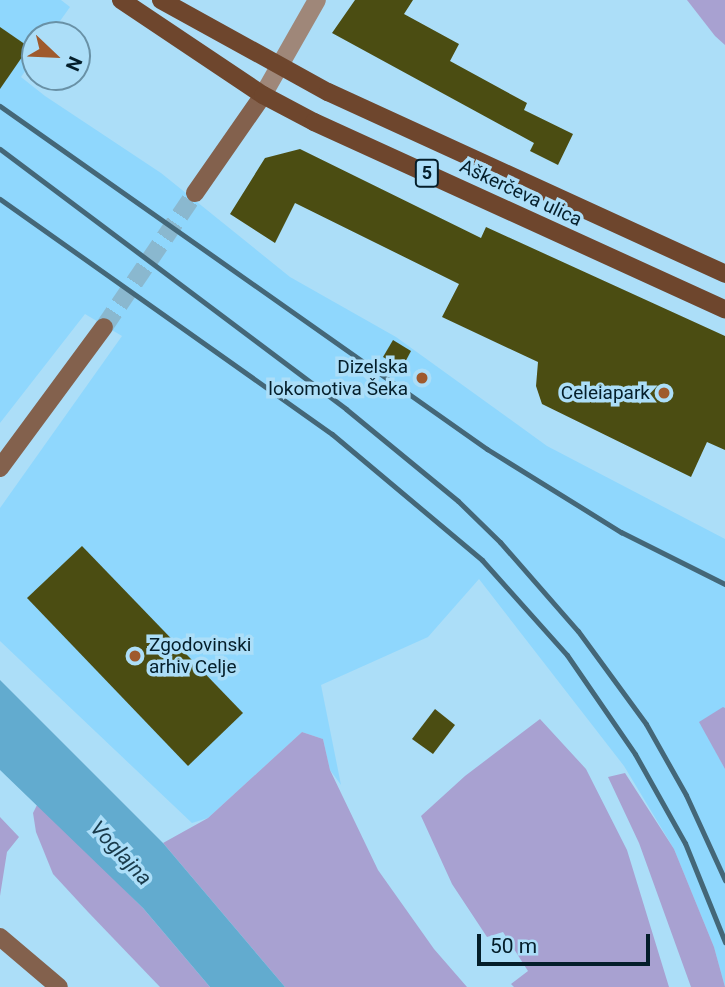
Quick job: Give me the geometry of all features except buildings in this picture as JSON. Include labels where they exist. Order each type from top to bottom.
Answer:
[{"type":"main road","name":"5","points":[[121,0],[262,95]]},
{"type":"main road","name":"5","points":[[161,0],[276,65]]},
{"type":"main road","name":"Aškerčeva ulica","points":[[276,65],[725,274]]},
{"type":"main road","name":"Aškerčeva ulica","points":[[262,95],[314,122],[725,309]]},
{"type":"street","points":[[195,193],[262,95],[276,65],[317,0]]},
{"type":"street","points":[[0,468],[104,327]]},
{"type":"street","points":[[0,937],[59,987]]},
{"type":"shaded area","points":[[0,0],[61,0],[70,7],[60,21],[21,21],[21,91],[39,91],[161,173],[290,277],[396,337],[547,446],[725,539],[725,708],[716,752],[725,769],[725,987],[714,947],[674,849],[624,766],[479,579],[428,637],[321,685],[341,785],[330,770],[323,739],[302,732],[208,818],[192,823],[0,641],[0,508],[122,336],[85,314],[0,423]]},
{"type":"shaded area","points":[[687,0],[725,0],[725,45],[715,36]]},
{"type":"shaded area","points":[[725,708],[725,769],[699,722]]},
{"type":"shaded area","points":[[540,719],[586,769],[627,850],[669,987],[514,987],[511,984],[528,971],[503,932],[487,937],[452,884],[421,816],[465,776]]},
{"type":"shaded area","points":[[302,732],[323,739],[330,770],[378,870],[434,949],[467,987],[285,987],[163,843],[208,818]]},
{"type":"shaded area","points":[[625,773],[674,849],[714,947],[725,987],[691,987],[639,843],[608,777]]},
{"type":"shaded area","points":[[38,803],[143,908],[210,987],[160,987],[89,913],[53,874],[36,832],[33,813]]},
{"type":"shaded area","points":[[0,817],[19,837],[7,852],[0,896]]},
{"type":"water","name":"Voglajna","points":[[0,680],[163,843],[285,987],[210,987],[143,908],[0,770]]},
{"type":"tunnel","points":[[104,327],[195,193]]},
{"type":"railway","points":[[0,106],[487,449],[621,532],[725,584]]},
{"type":"railway","points":[[0,149],[346,409],[458,501],[500,542],[578,631],[646,724],[686,795],[725,880]]},
{"type":"railway","points":[[0,199],[332,434],[482,560],[567,655],[635,754],[685,843],[725,942]]},
{"type":"place","name":"Dizelska lokomotiva Šeka","points":[[422,378]]},
{"type":"place","name":"Celeiapark","points":[[664,393]]},
{"type":"place","name":"Zgodovinski arhiv Celje","points":[[135,656]]}]
